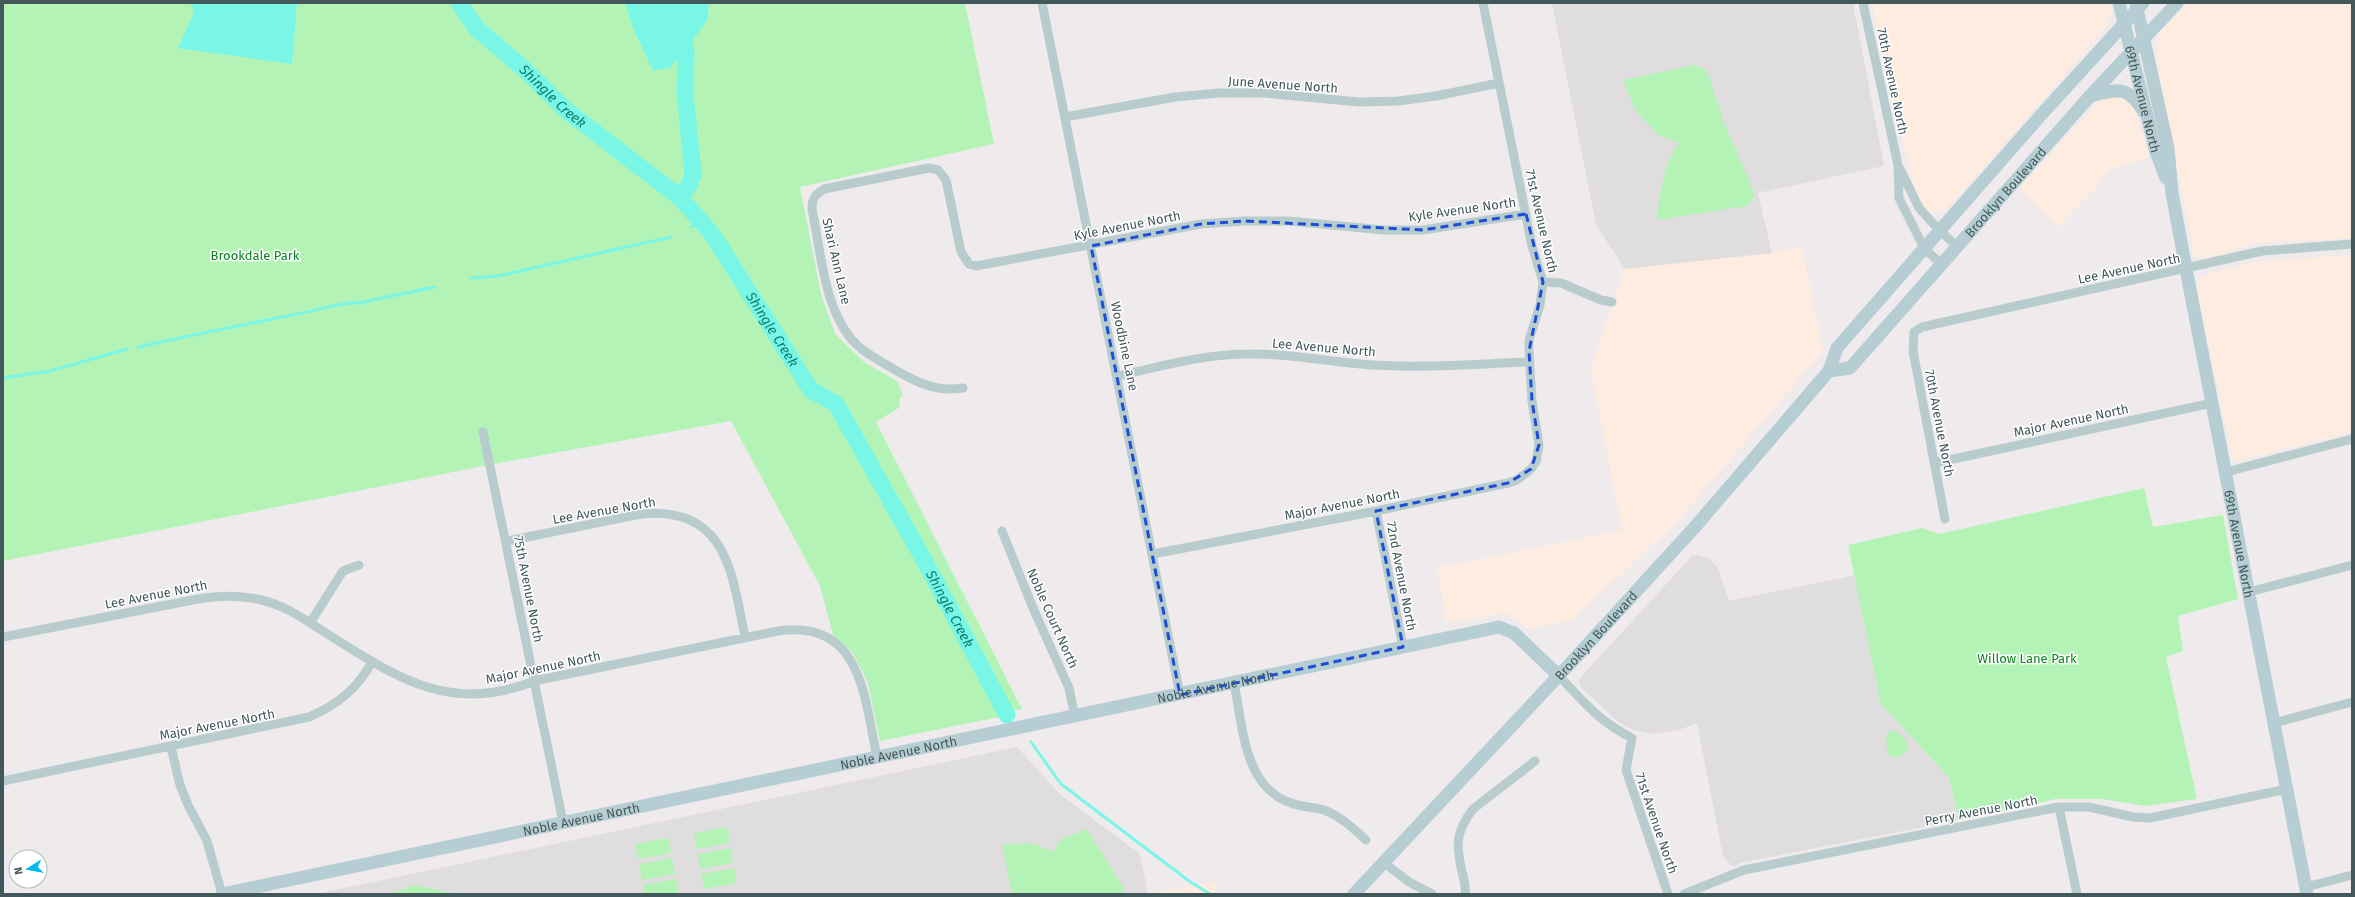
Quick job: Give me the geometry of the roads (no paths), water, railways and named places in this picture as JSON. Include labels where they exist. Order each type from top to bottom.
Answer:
[{"type":"street","name":"Woodbine Lane","points":[[1042,3],[1118,376],[1180,694]]},
{"type":"street","name":"71st Avenue North","points":[[1483,3],[1532,246],[1543,282],[1540,305],[1529,340],[1532,401],[1539,445],[1536,462],[1531,469]]},
{"type":"street","name":"70th Avenue North","points":[[1864,3],[1898,164],[1899,198],[1924,248],[1942,265]]},
{"type":"street","name":"69th Avenue North","points":[[2119,3],[2132,50],[2156,152],[2172,193]]},
{"type":"street","name":"Brooklyn Boulevard","points":[[1830,370],[1850,368],[2090,96],[2177,3]]},
{"type":"street","name":"69th Avenue North","points":[[2139,6],[2144,37],[2168,148],[2172,193],[2186,270],[2306,891]]},
{"type":"street","name":"Brooklyn Boulevard","points":[[1354,894],[1559,676],[1694,528],[1830,370],[1837,348],[1939,230],[2125,24],[2139,6]]},
{"type":"street","name":"June Avenue North","points":[[1065,117],[1175,97],[1219,93],[1263,93],[1359,102],[1398,101],[1436,96],[1499,83]]},
{"type":"street","points":[[2090,96],[2111,90],[2121,90],[2130,93],[2148,119]]},
{"type":"street","name":"70th Avenue North","points":[[1898,164],[1919,208],[1939,230],[1958,247]]},
{"type":"street","name":"Kyle Avenue North","points":[[812,201],[816,194],[824,190],[929,168],[938,170],[946,180],[963,258],[969,264],[984,266],[1201,224],[1237,221],[1289,221],[1384,230],[1423,230],[1526,214]]},
{"type":"street","name":"Shari Ann Lane","points":[[812,201],[830,298],[836,315],[845,331],[857,345],[909,377],[946,391],[963,388]]},
{"type":"street","name":"Lee Avenue North","points":[[1914,332],[1922,327],[2186,270],[2262,251],[2352,244]]},
{"type":"street","points":[[1543,282],[1561,283],[1601,300],[1612,302]]},
{"type":"street","name":"70th Avenue North","points":[[1914,332],[1913,351],[1945,520]]},
{"type":"street","name":"Lee Avenue North","points":[[1118,376],[1215,356],[1248,354],[1280,354],[1359,364],[1406,366],[1529,362]]},
{"type":"street","name":"Major Avenue North","points":[[1935,463],[2212,403]]},
{"type":"street","name":"75th Avenue North","points":[[483,432],[507,541],[563,822]]},
{"type":"street","points":[[2226,472],[2352,439]]},
{"type":"street","name":"Major Avenue North","points":[[1153,554],[1376,511],[1508,483],[1517,480],[1531,469]]},
{"type":"street","name":"72nd Avenue North","points":[[1376,511],[1403,647]]},
{"type":"street","name":"Lee Avenue North","points":[[507,541],[642,514],[659,512],[676,515],[692,522],[706,531],[718,544],[727,558],[745,637]]},
{"type":"street","name":"Noble Court North","points":[[1002,531],[1033,608],[1069,688],[1075,717]]},
{"type":"street","points":[[310,623],[343,571],[359,565]]},
{"type":"street","points":[[2249,592],[2352,565]]},
{"type":"street","name":"Lee Avenue North","points":[[3,637],[219,595],[261,600],[281,607],[310,623],[372,662]]},
{"type":"street","name":"Noble Avenue North","points":[[222,894],[563,822],[1075,717],[1485,629],[1506,628],[1514,633],[1559,676]]},
{"type":"street","name":"Major Avenue North","points":[[3,781],[172,747],[310,717],[342,700],[355,687],[372,662],[404,680],[428,688],[453,693],[479,693],[504,690],[534,681],[745,637],[792,629],[819,634],[831,640],[842,649],[857,671],[877,757]]},
{"type":"street","name":"71st Avenue North","points":[[1559,676],[1593,713],[1609,726],[1632,738],[1626,770],[1668,894]]},
{"type":"street","points":[[1234,683],[1248,753],[1258,779],[1268,790],[1279,798],[1292,804],[1323,810],[1339,817],[1366,840]]},
{"type":"street","points":[[2274,723],[2352,702]]},
{"type":"street","points":[[172,747],[180,785],[188,805],[208,841],[222,894]]},
{"type":"street","points":[[1465,894],[1465,885],[1456,846],[1466,820],[1473,810],[1534,761]]},
{"type":"street","name":"Perry Avenue North","points":[[1684,894],[1744,870],[2059,807],[2089,807],[2132,817],[2150,818],[2286,789]]},
{"type":"street","points":[[2059,807],[2077,894]]},
{"type":"street","points":[[1383,862],[1409,882],[1432,894]]},
{"type":"street","points":[[2306,891],[2352,875]]},
{"type":"waterway","name":"Shingle Creek","points":[[459,3],[477,29],[524,69],[566,110],[679,197],[714,237],[811,390],[836,404],[924,560],[1007,715]]},
{"type":"waterway","points":[[666,3],[686,50],[685,94],[693,174],[689,186],[679,197]]},
{"type":"waterway","points":[[691,227],[701,221]]},
{"type":"waterway","points":[[471,278],[498,276],[671,237]]},
{"type":"waterway","points":[[138,347],[337,305],[358,303],[435,287]]},
{"type":"waterway","points":[[3,378],[50,371],[127,349]]},
{"type":"waterway","name":"Shingle Creek","points":[[1031,742],[1061,784],[1189,881],[1210,894]]},
{"type":"park label","name":"Brookdale Park","points":[[255,255]]},
{"type":"park label","name":"Willow Lane Park","points":[[2027,658]]}]
